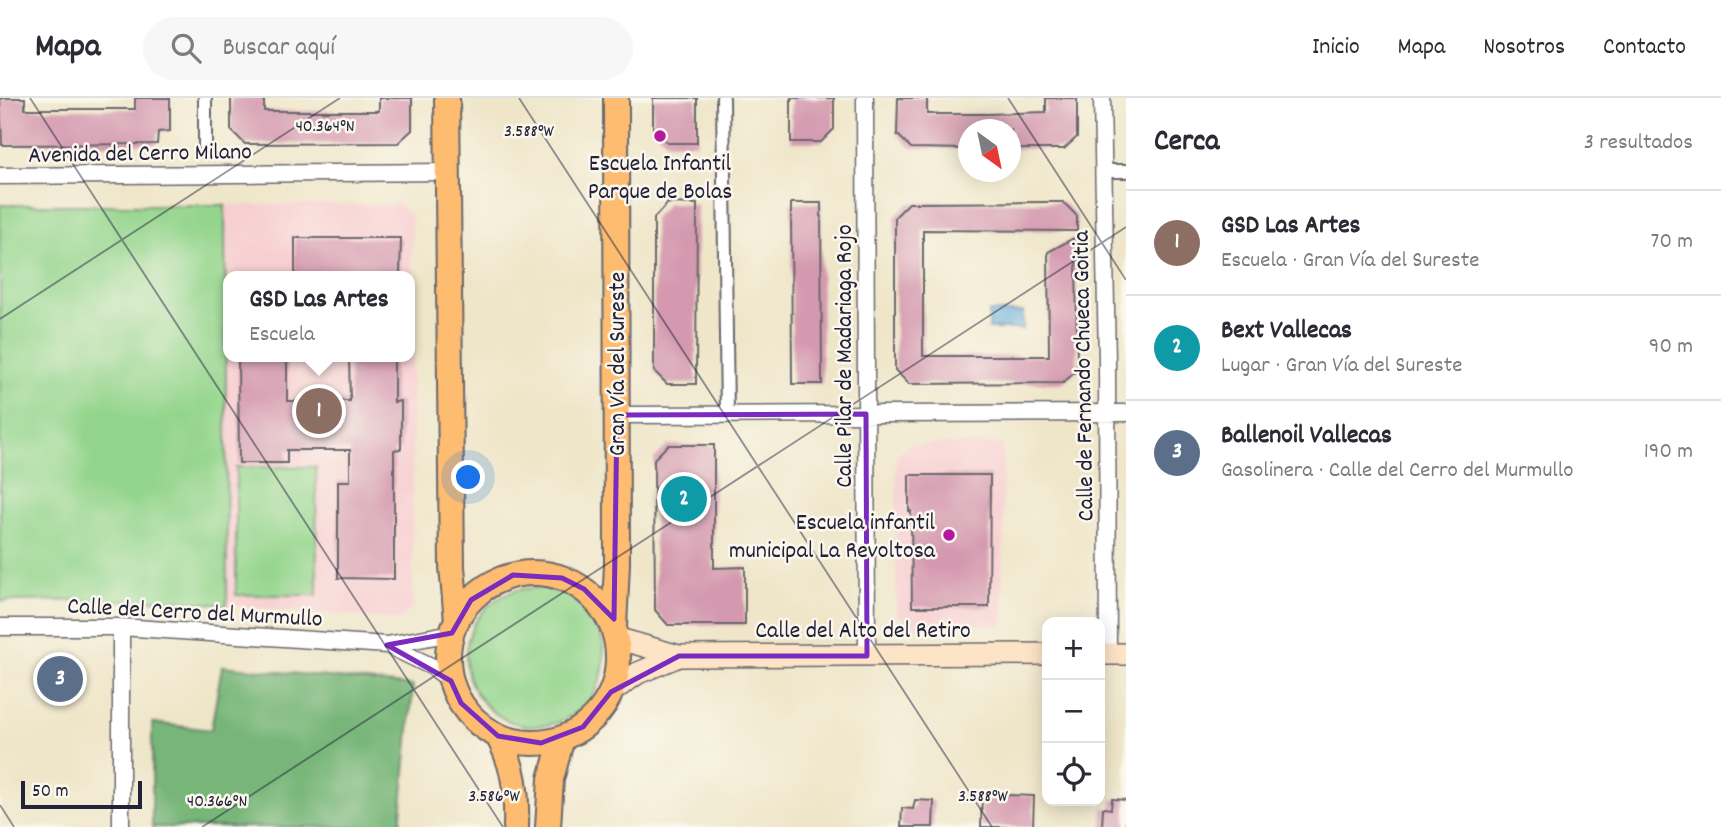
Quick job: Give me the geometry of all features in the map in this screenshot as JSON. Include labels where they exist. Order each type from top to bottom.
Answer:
[{"type":"main road","points":[[447,98],[454,627],[448,657],[451,681],[461,704],[477,722],[498,736],[519,742],[541,743],[562,738],[583,727],[599,712],[611,692],[618,665],[615,633],[602,607],[584,589],[562,578],[538,573],[513,575],[490,585],[471,600],[454,627]]},
{"type":"main road","name":"Gran Vía del Sureste","points":[[615,633],[616,98]]},
{"type":"main road","name":"Calle del Alto del Retiro","points":[[615,633],[679,656],[1042,654]]},
{"type":"main road","name":"Calle del Alto del Retiro","points":[[611,692],[638,673],[679,656]]},
{"type":"main road","points":[[498,736],[509,756],[515,778],[516,827]]},
{"type":"main road","points":[[548,827],[551,779],[562,738]]},
{"type":"street","points":[[205,98],[205,152]]},
{"type":"street","points":[[723,98],[727,415]]},
{"type":"street","name":"Calle Pilar de Madariaga Rojo","points":[[865,98],[867,656]]},
{"type":"street","name":"Calle de Fernando Chueca Goitia","points":[[1102,98],[1111,654]]},
{"type":"street","points":[[1103,171],[1126,171]]},
{"type":"street","name":"Avenida del Cerro Milano","points":[[0,176],[448,172]]},
{"type":"street","points":[[617,415],[1126,413]]},
{"type":"street","name":"Calle del Cerro del Murmullo","points":[[0,627],[121,627],[387,645],[454,627]]},
{"type":"street","points":[[121,627],[121,827]]},
{"type":"street","name":"Calle del Cerro del Murmullo","points":[[387,645],[433,667],[451,681]]},
{"type":"highlighted area","points":[[866,414],[867,656],[679,656],[611,692],[583,727],[541,743],[498,736],[461,703],[451,681],[387,645],[452,633],[471,600],[513,575],[562,578],[584,589],[614,619],[617,415]]},
{"type":"shaded area","points":[[399,204],[412,217],[412,271],[225,271],[225,205]]},
{"type":"shaded area","points":[[226,362],[412,362],[413,607],[398,620],[227,605]]},
{"type":"shaded area","name":"Escuela infantil municipal La Revoltosa","points":[[909,444],[1003,444],[1003,625],[910,625],[896,612],[896,458]]},
{"type":"green space","points":[[0,205],[225,205],[223,362],[226,362],[227,605],[170,600],[0,601]]},
{"type":"green space","points":[[236,467],[316,467],[317,595],[236,595]]},
{"type":"green space","points":[[535,588],[561,593],[584,608],[599,631],[604,657],[599,683],[584,706],[561,721],[535,726],[509,721],[486,706],[471,683],[466,657],[471,631],[486,608],[509,593]]},
{"type":"green space","points":[[222,666],[413,686],[400,827],[152,827],[152,723],[211,730]]},
{"type":"water","points":[[989,312],[1023,312],[1023,329],[989,329]]},
{"type":"building","points":[[0,98],[25,98],[25,109],[135,109],[135,98],[170,98],[170,131],[158,132],[157,144],[2,145]]},
{"type":"building","points":[[231,98],[264,98],[264,111],[379,111],[379,98],[412,98],[412,130],[398,143],[245,144],[231,130]]},
{"type":"building","points":[[653,98],[697,98],[697,143],[668,143],[653,129]]},
{"type":"building","points":[[791,98],[834,98],[834,129],[821,142],[791,142]]},
{"type":"building","points":[[898,98],[927,98],[927,114],[987,114],[1046,112],[1046,98],[1077,98],[1077,137],[1064,149],[1021,149],[1021,119],[958,119],[958,149],[911,148],[897,134]]},
{"type":"building","points":[[1063,202],[1077,216],[1077,231],[923,230],[923,356],[1049,356],[1048,252],[1076,237],[1077,370],[1063,383],[909,384],[895,370],[895,217],[909,203]]},
{"type":"building","points":[[668,203],[697,204],[696,384],[667,384],[654,371],[654,218]]},
{"type":"building","points":[[791,203],[821,203],[822,384],[792,384]]},
{"type":"building","points":[[295,238],[401,238],[400,271],[295,271]]},
{"type":"building","points":[[238,362],[287,362],[287,401],[350,401],[349,362],[394,362],[394,402],[401,401],[401,449],[394,450],[394,579],[338,578],[338,481],[350,481],[350,450],[287,450],[287,463],[239,463]]},
{"type":"building","points":[[668,445],[714,445],[714,568],[745,567],[745,625],[668,625],[655,610],[654,459]]},
{"type":"building","points":[[909,475],[990,475],[989,607],[912,607]]},
{"type":"building","points":[[982,794],[1034,796],[1033,827],[981,827]]},
{"type":"building","points":[[1112,799],[1126,800],[1126,827],[1102,827],[1103,808],[1111,809]]},
{"type":"building","points":[[915,800],[934,801],[933,827],[901,827],[902,808],[913,809]]},
{"type":"place","name":"Escuela Infantil Parque de Bolas","points":[[660,136]]},
{"type":"place","name":"GSD Las Artes","points":[[319,411]]},
{"type":"place","name":"Bext Vallecas","points":[[684,499]]},
{"type":"place","name":"Escuela infantil municipal La Revoltosa","points":[[949,535]]},
{"type":"place","name":"Ballenoil Vallecas","points":[[60,679]]}]
